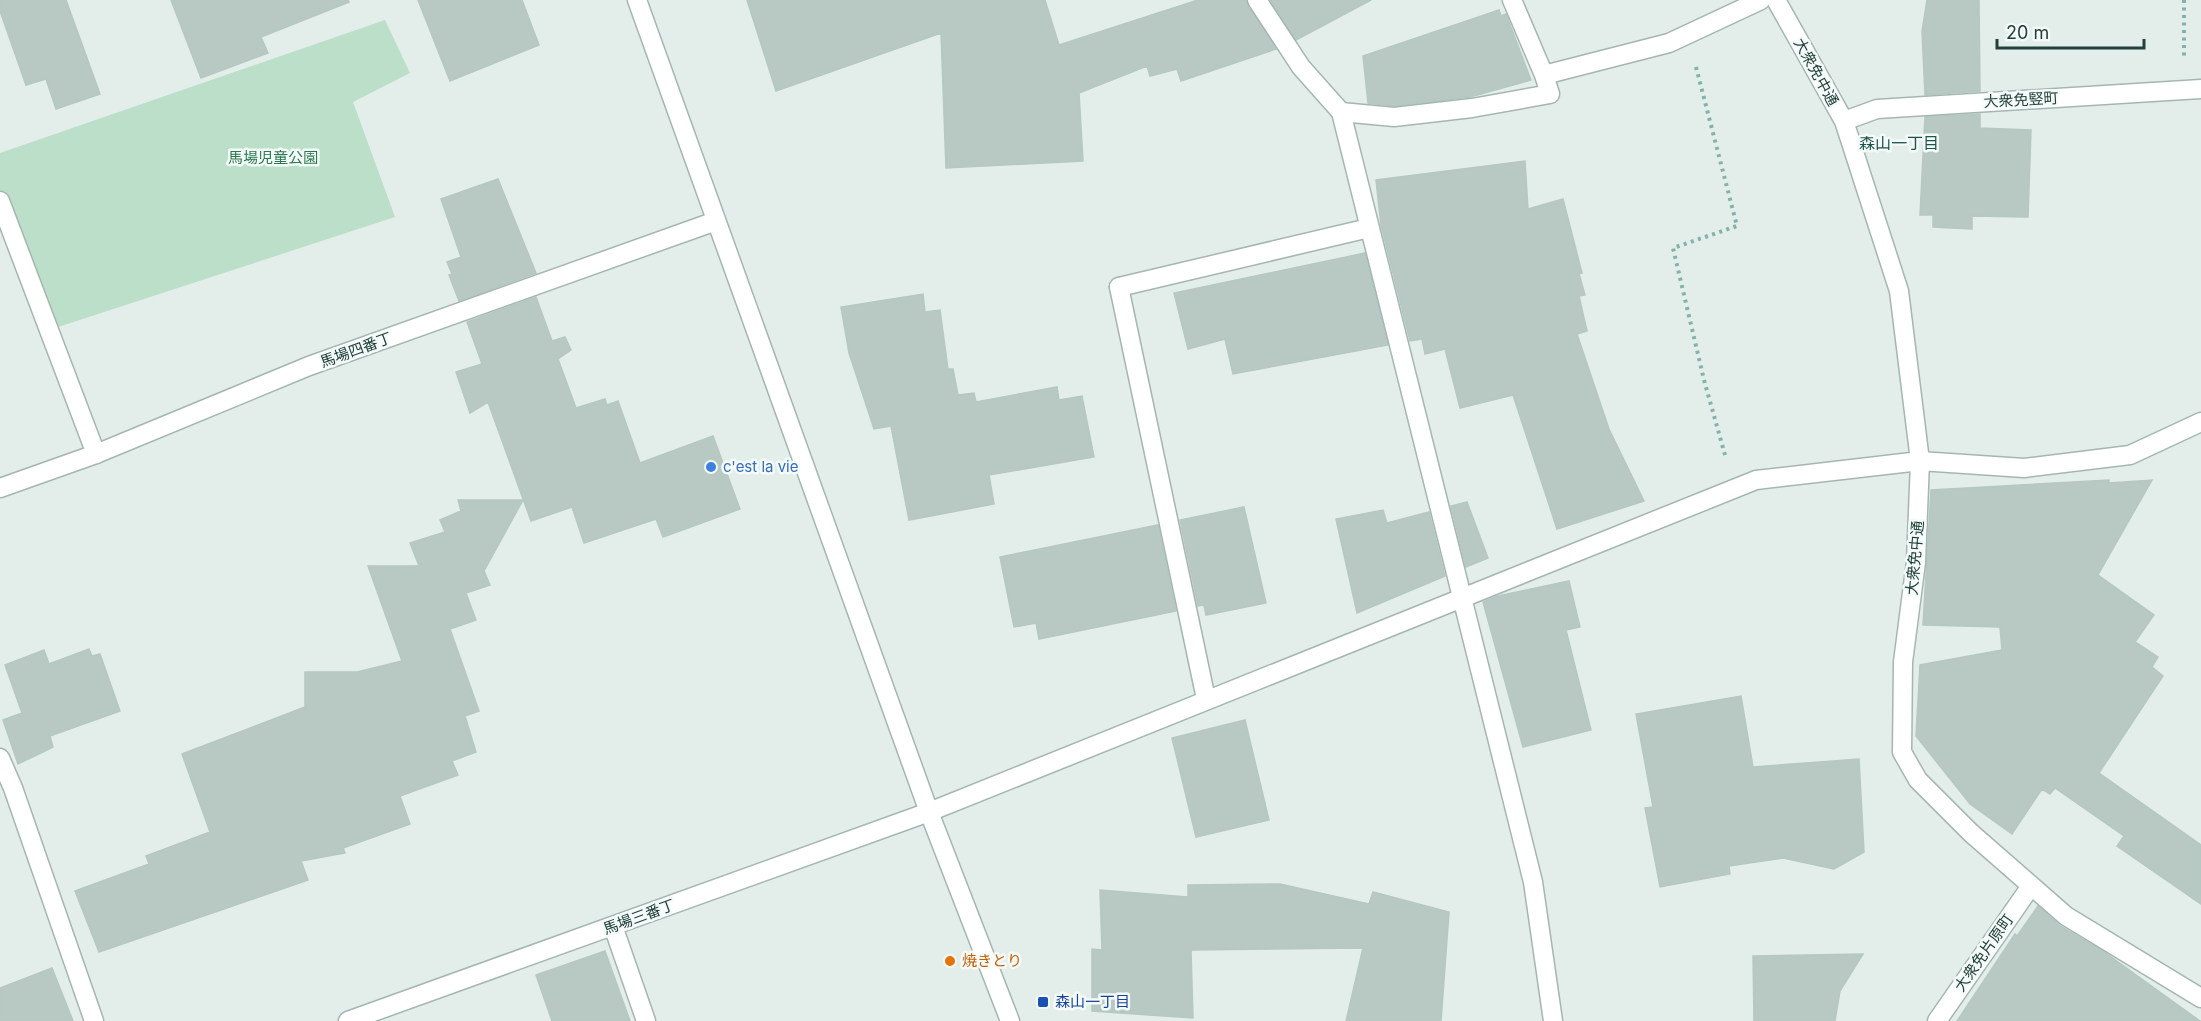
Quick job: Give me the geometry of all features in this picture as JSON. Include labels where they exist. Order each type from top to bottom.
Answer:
[{"type":"street","points":[[637,0],[929,812],[1010,1021]]},
{"type":"street","points":[[1257,0],[1301,67],[1341,112],[1460,598],[1533,882],[1553,1021]]},
{"type":"street","points":[[1341,112],[1394,117],[1472,108],[1550,94],[1512,0]]},
{"type":"street","points":[[1544,75],[1669,43],[1761,0]]},
{"type":"street","name":"大衆免中通","points":[[1776,0],[1844,122],[1899,291],[1920,462],[1916,562],[1903,662],[1902,752],[1918,780],[1971,833],[2066,916],[2201,998]]},
{"type":"street","name":"大衆免竪町","points":[[1844,122],[1877,109],[2192,90]]},
{"type":"street","points":[[0,201],[96,454]]},
{"type":"street","name":"馬場四番丁","points":[[0,488],[96,454],[309,366],[716,221]]},
{"type":"street","points":[[1206,699],[1119,287],[1369,228]]},
{"type":"street","name":"馬場三番丁","points":[[348,1021],[929,812],[1756,480],[1920,462],[2024,468],[2130,455],[2201,422]]},
{"type":"street","points":[[0,758],[13,788],[94,1021]]},
{"type":"street","name":"大衆免片原町","points":[[1937,1021],[2031,886]]},
{"type":"street","points":[[613,926],[646,1021]]},
{"type":"path","points":[[2184,0],[2192,90]]},
{"type":"path","points":[[1688,35],[1737,226],[1673,248],[1704,380],[1735,489]]},
{"type":"green space","name":"馬場児童公園","points":[[385,20],[410,73],[353,102],[395,217],[49,330],[0,201],[0,153]]},
{"type":"building","points":[[0,0],[66,0],[100,94],[56,109],[46,79],[26,85],[0,11]]},
{"type":"building","points":[[171,0],[348,0],[349,2],[261,37],[268,53],[201,78]]},
{"type":"building","points":[[418,0],[522,0],[539,45],[450,81]]},
{"type":"building","points":[[747,0],[1045,0],[1059,45],[1198,0],[1246,0],[1276,49],[1181,81],[1177,69],[1150,76],[1147,66],[1079,93],[1083,161],[946,168],[941,33],[776,91]]},
{"type":"building","points":[[1270,0],[1371,0],[1296,40]]},
{"type":"building","points":[[1927,0],[1979,0],[1980,91],[1925,95],[1922,31]]},
{"type":"building","points":[[1499,10],[1501,16],[1506,14],[1531,80],[1470,97],[1394,106],[1368,103],[1363,56]]},
{"type":"building","points":[[1980,114],[1980,128],[2031,130],[2028,217],[1972,216],[1972,229],[1933,227],[1933,215],[1920,215],[1925,117]]},
{"type":"building","points":[[1525,161],[1528,209],[1563,199],[1582,273],[1579,274],[1585,295],[1579,296],[1587,331],[1577,334],[1609,429],[1644,501],[1557,529],[1513,395],[1460,408],[1445,349],[1425,354],[1422,339],[1410,341],[1381,225],[1376,180]]},
{"type":"building","points":[[498,179],[536,273],[459,301],[449,275],[452,274],[447,262],[461,257],[441,199]]},
{"type":"building","points":[[1365,253],[1388,345],[1233,374],[1225,339],[1188,349],[1174,293]]},
{"type":"building","points":[[923,294],[925,312],[940,310],[948,369],[953,369],[958,395],[974,393],[976,402],[1057,387],[1059,400],[1082,396],[1094,457],[989,475],[994,504],[909,520],[891,426],[874,429],[849,353],[841,307]]},
{"type":"building","points":[[536,297],[552,341],[565,337],[571,350],[558,359],[576,408],[605,399],[607,405],[618,401],[640,463],[713,436],[740,509],[663,537],[656,519],[584,543],[572,507],[531,521],[488,402],[470,413],[456,372],[482,364],[467,322]]},
{"type":"building","points":[[2109,480],[2109,483],[2152,480],[2098,575],[2154,615],[2135,642],[2158,657],[2152,667],[2163,676],[2099,773],[2201,845],[2201,904],[2117,846],[2124,836],[2055,788],[2050,794],[2042,789],[2012,834],[1970,804],[1916,736],[1920,665],[2002,650],[2000,627],[1923,625],[1931,490]]},
{"type":"building","points":[[458,500],[523,500],[484,571],[490,585],[466,593],[476,620],[450,629],[479,711],[465,716],[476,752],[452,761],[458,775],[400,796],[410,824],[343,848],[345,853],[301,861],[308,880],[99,952],[75,891],[149,864],[146,856],[210,832],[182,754],[305,707],[305,672],[357,672],[402,661],[368,566],[419,566],[410,543],[445,532],[440,520],[461,511]]},
{"type":"building","points":[[1467,502],[1488,558],[1466,567],[1451,506]]},
{"type":"building","points":[[1244,507],[1266,603],[1206,615],[1204,605],[1198,606],[1180,520]]},
{"type":"building","points":[[1383,510],[1387,523],[1429,512],[1445,576],[1357,613],[1336,519]]},
{"type":"building","points":[[1158,525],[1176,611],[1039,639],[1036,623],[1014,627],[1000,557]]},
{"type":"building","points":[[1569,581],[1580,627],[1566,630],[1591,730],[1523,747],[1483,602],[1498,596]]},
{"type":"building","points":[[89,649],[92,656],[100,654],[120,711],[50,736],[53,747],[18,764],[3,720],[22,713],[5,665],[44,650],[49,664]]},
{"type":"building","points":[[1741,696],[1753,767],[1859,759],[1864,852],[1834,869],[1783,858],[1729,866],[1730,874],[1660,887],[1645,808],[1653,807],[1636,714]]},
{"type":"building","points":[[1245,720],[1269,820],[1196,837],[1172,738]]},
{"type":"building","points":[[1280,884],[1369,904],[1373,892],[1449,912],[1441,1021],[1346,1021],[1363,948],[1191,950],[1193,1018],[1092,1011],[1092,949],[1102,950],[1100,890],[1188,897],[1188,885]]},
{"type":"building","points":[[2038,906],[2060,926],[2104,952],[2200,1021],[1957,1021],[2015,934],[2017,936]]},
{"type":"building","points":[[605,951],[630,1021],[552,1021],[536,975]]},
{"type":"building","points":[[1863,954],[1840,991],[1835,1021],[1754,1021],[1753,956]]},
{"type":"building","points":[[52,968],[73,1021],[0,1021],[0,988]]},
{"type":"place","name":"c'est la vie","points":[[711,467]]},
{"type":"place","name":"焼きとり","points":[[950,961]]},
{"type":"place","name":"森山一丁目","points":[[1043,1002]]},
{"type":"district","name":"森山一丁目","points":[[1899,143]]}]
